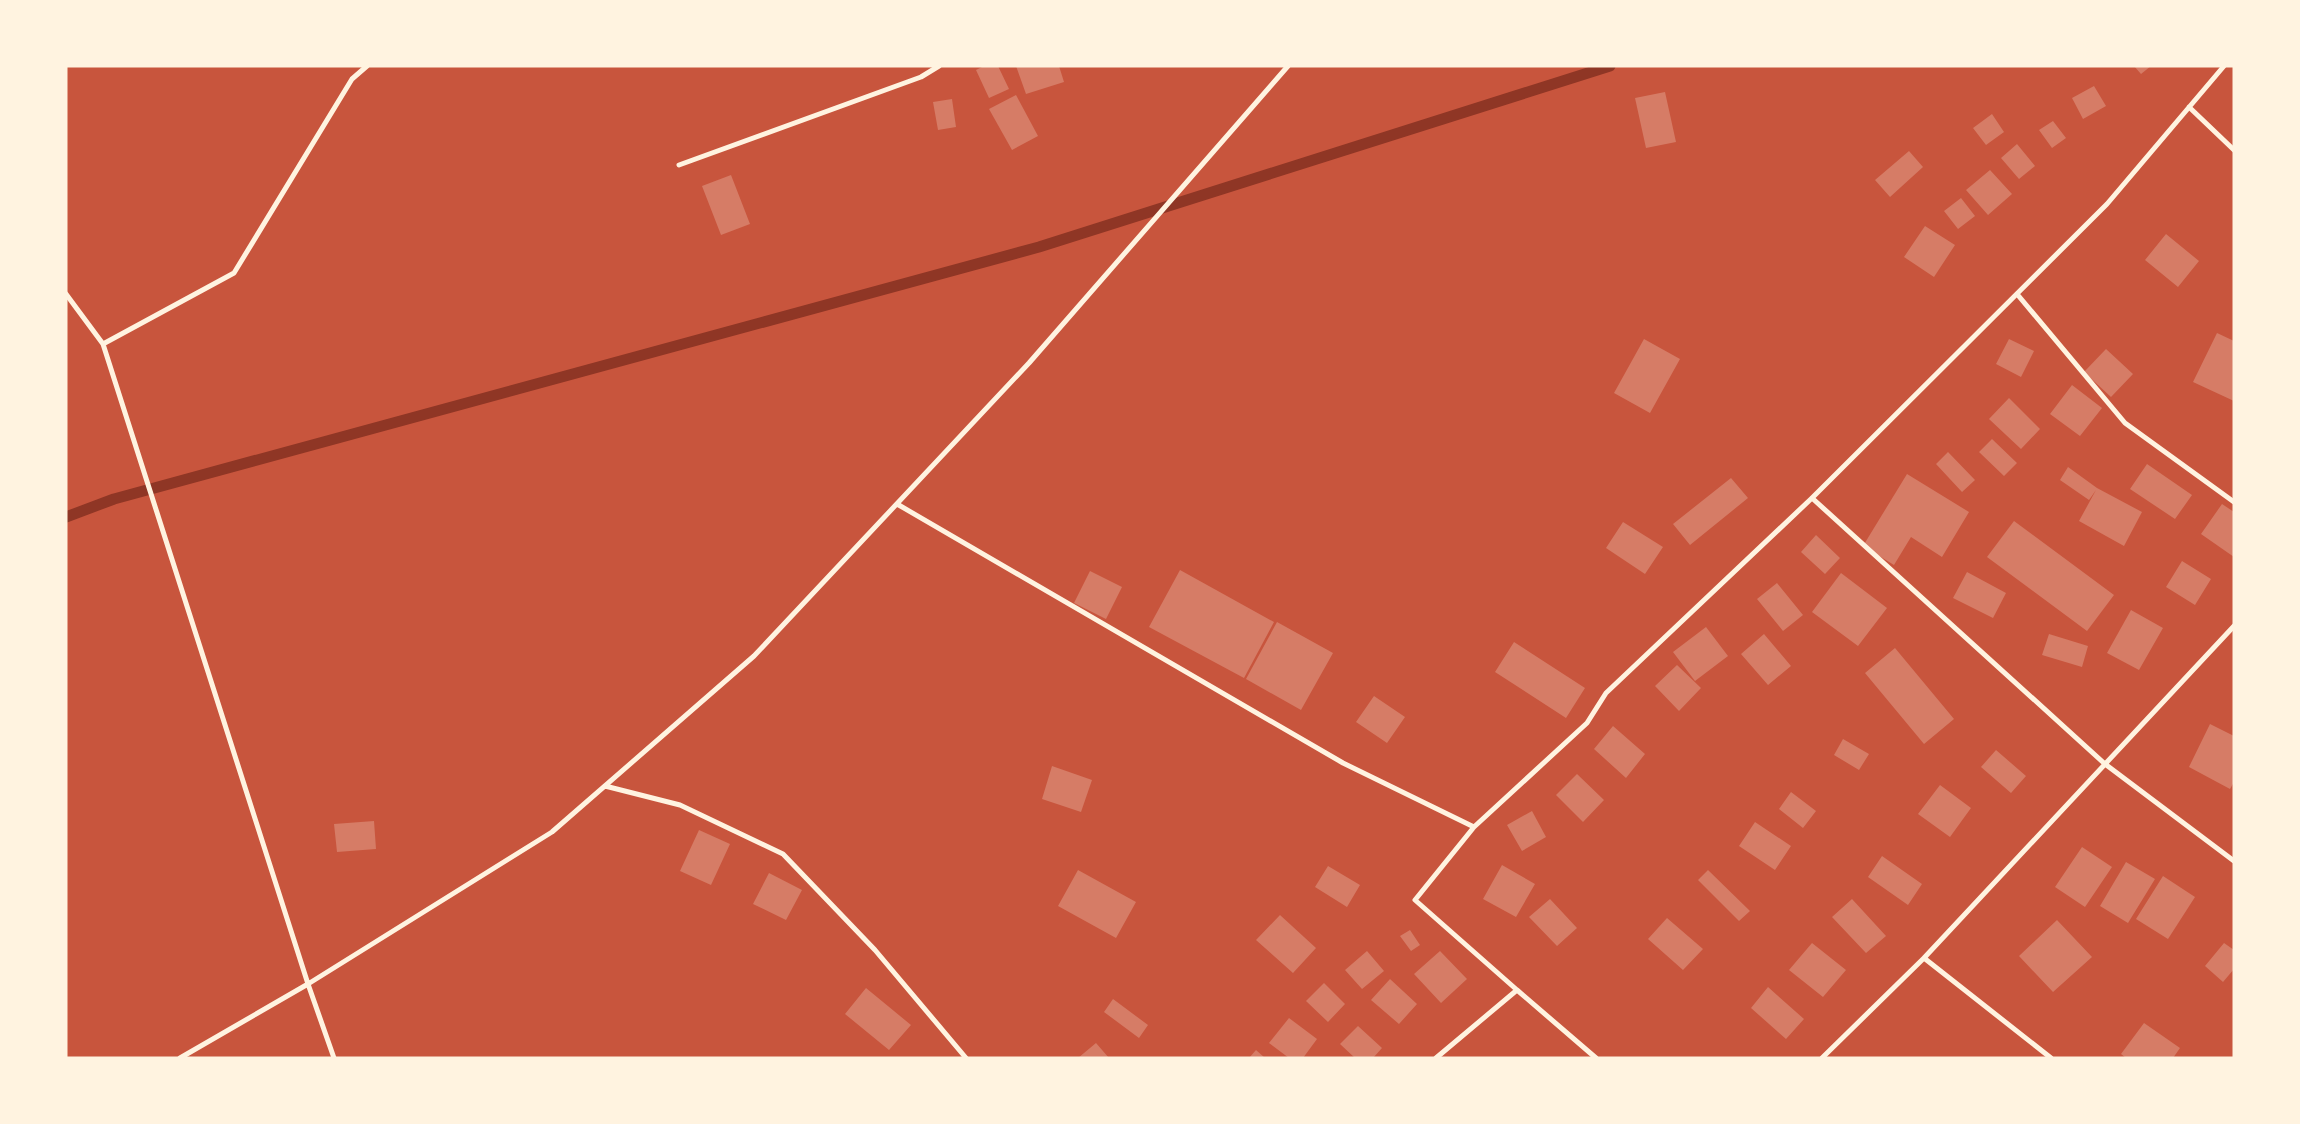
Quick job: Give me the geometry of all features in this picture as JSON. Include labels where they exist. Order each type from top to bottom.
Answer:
[{"type":"street","points":[[103,344],[234,273],[352,79],[367,66]]},
{"type":"street","points":[[679,165],[921,77],[939,66]]},
{"type":"street","points":[[180,1058],[308,984],[552,832],[754,656],[1029,363],[1288,66]]},
{"type":"street","points":[[1596,1058],[1414,900],[1474,827],[1586,723],[1606,693],[1812,498],[2107,204],[2224,66]]},
{"type":"street","points":[[2189,107],[2234,150]]},
{"type":"street","points":[[66,294],[103,344],[308,984],[334,1058]]},
{"type":"street","points":[[2017,294],[2124,423],[2234,502]]},
{"type":"street","points":[[1812,498],[2105,764],[2234,861]]},
{"type":"street","points":[[897,504],[1343,763],[1474,827]]},
{"type":"street","points":[[1822,1058],[1924,958],[2234,626]]},
{"type":"street","points":[[605,786],[680,804],[783,854],[875,950],[966,1058]]},
{"type":"street","points":[[1924,958],[2051,1058]]},
{"type":"street","points":[[1436,1058],[1517,990]]},
{"type":"building","points":[[984,66],[998,66],[1009,89],[989,98],[976,70]]},
{"type":"building","points":[[1016,66],[1059,66],[1064,82],[1026,94]]},
{"type":"building","points":[[2134,66],[2151,66],[2141,74]]},
{"type":"building","points":[[2094,86],[2106,106],[2083,119],[2072,98]]},
{"type":"building","points":[[1665,92],[1676,142],[1646,148],[1635,98]]},
{"type":"building","points":[[1016,95],[1038,136],[1012,150],[989,109]]},
{"type":"building","points":[[952,99],[956,127],[938,130],[933,102]]},
{"type":"building","points":[[1992,114],[2004,132],[1986,145],[1973,128]]},
{"type":"building","points":[[2053,121],[2066,138],[2052,148],[2039,130]]},
{"type":"building","points":[[2017,144],[2035,166],[2019,179],[2001,158]]},
{"type":"building","points":[[1909,151],[1923,167],[1890,197],[1875,180]]},
{"type":"building","points":[[1990,170],[2012,194],[1988,215],[1966,190]]},
{"type":"building","points":[[731,175],[750,224],[721,235],[702,186]]},
{"type":"building","points":[[1961,198],[1975,216],[1958,229],[1944,211]]},
{"type":"building","points":[[1925,226],[1955,245],[1934,277],[1904,257]]},
{"type":"building","points":[[2166,234],[2199,261],[2178,287],[2145,260]]},
{"type":"building","points":[[2217,333],[2234,341],[2234,401],[2193,382]]},
{"type":"building","points":[[1644,339],[1680,359],[1650,413],[1614,393]]},
{"type":"building","points":[[2009,339],[2034,351],[2021,377],[1996,364]]},
{"type":"building","points":[[2106,349],[2133,374],[2111,397],[2084,372]]},
{"type":"building","points":[[2072,385],[2102,408],[2080,436],[2050,414]]},
{"type":"building","points":[[2009,398],[2040,429],[2021,449],[1989,419]]},
{"type":"building","points":[[1992,439],[2017,463],[2004,476],[1979,452]]},
{"type":"building","points":[[1948,452],[1975,480],[1962,492],[1936,464]]},
{"type":"building","points":[[2147,464],[2192,495],[2175,519],[2130,489]]},
{"type":"building","points":[[2068,467],[2097,488],[2142,512],[2124,546],[2079,521],[2096,490],[2089,500],[2060,480]]},
{"type":"building","points":[[1907,474],[1969,512],[1942,557],[1911,537],[1894,565],[1863,546]]},
{"type":"building","points":[[1731,478],[1748,498],[1690,545],[1673,524]]},
{"type":"building","points":[[2222,504],[2234,512],[2234,557],[2201,534]]},
{"type":"building","points":[[2014,521],[2114,595],[2087,631],[1987,557]]},
{"type":"building","points":[[1623,522],[1663,547],[1645,574],[1606,548]]},
{"type":"building","points":[[1816,535],[1840,558],[1825,574],[1801,552]]},
{"type":"building","points":[[2182,561],[2211,579],[2195,605],[2166,587]]},
{"type":"building","points":[[1180,570],[1274,622],[1244,678],[1149,627]]},
{"type":"building","points":[[1090,571],[1122,587],[1106,619],[1074,603]]},
{"type":"building","points":[[1967,572],[2006,593],[1993,618],[1953,598]]},
{"type":"building","points":[[1841,573],[1887,608],[1858,646],[1812,612]]},
{"type":"building","points":[[1777,583],[1803,615],[1783,631],[1757,599]]},
{"type":"building","points":[[2131,610],[2163,628],[2139,670],[2107,653]]},
{"type":"building","points":[[1277,622],[1333,653],[1301,710],[1246,679]]},
{"type":"building","points":[[1706,627],[1728,656],[1695,681],[1673,652]]},
{"type":"building","points":[[1764,634],[1791,666],[1768,685],[1741,654]]},
{"type":"building","points":[[2049,634],[2088,646],[2082,667],[2042,655]]},
{"type":"building","points":[[1514,642],[1585,688],[1566,718],[1495,672]]},
{"type":"building","points":[[1895,648],[1954,719],[1924,744],[1865,673]]},
{"type":"building","points":[[1677,665],[1701,688],[1679,711],[1655,686]]},
{"type":"building","points":[[1374,696],[1405,717],[1387,743],[1356,722]]},
{"type":"building","points":[[2210,724],[2234,736],[2234,782],[2230,789],[2189,767]]},
{"type":"building","points":[[1613,726],[1645,754],[1626,778],[1594,749]]},
{"type":"building","points":[[1843,739],[1869,754],[1859,770],[1834,755]]},
{"type":"building","points":[[1996,750],[2026,776],[2011,793],[1981,767]]},
{"type":"building","points":[[1052,766],[1092,780],[1081,812],[1042,799]]},
{"type":"building","points":[[1577,774],[1604,800],[1583,822],[1556,795]]},
{"type":"building","points":[[1940,785],[1971,808],[1950,837],[1918,814]]},
{"type":"building","points":[[1791,792],[1816,811],[1803,828],[1779,809]]},
{"type":"building","points":[[1532,811],[1546,837],[1522,851],[1507,825]]},
{"type":"building","points":[[374,821],[376,849],[337,852],[334,824]]},
{"type":"building","points":[[1755,822],[1791,846],[1775,870],[1739,846]]},
{"type":"building","points":[[699,830],[730,844],[711,885],[680,871]]},
{"type":"building","points":[[2082,847],[2112,867],[2085,907],[2055,887]]},
{"type":"building","points":[[1882,856],[1922,884],[1908,905],[1868,877]]},
{"type":"building","points":[[2126,862],[2155,879],[2128,923],[2100,906]]},
{"type":"building","points":[[1502,865],[1535,884],[1516,917],[1483,899]]},
{"type":"building","points":[[1328,866],[1360,885],[1347,907],[1315,887]]},
{"type":"building","points":[[1078,870],[1136,902],[1116,938],[1058,906]]},
{"type":"building","points":[[1708,870],[1750,911],[1739,921],[1698,880]]},
{"type":"building","points":[[769,873],[802,890],[786,920],[753,904]]},
{"type":"building","points":[[2163,876],[2195,897],[2168,939],[2136,919]]},
{"type":"building","points":[[1550,899],[1577,928],[1557,946],[1529,917]]},
{"type":"building","points":[[1852,899],[1886,936],[1866,953],[1832,917]]},
{"type":"building","points":[[1280,915],[1316,948],[1293,973],[1256,940]]},
{"type":"building","points":[[1667,918],[1703,949],[1683,970],[1648,939]]},
{"type":"building","points":[[2057,920],[2092,957],[2053,992],[2019,956]]},
{"type":"building","points":[[1410,930],[1420,945],[1411,951],[1400,936]]},
{"type":"building","points":[[1812,943],[1846,970],[1823,997],[1789,970]]},
{"type":"building","points":[[2224,943],[2234,950],[2234,969],[2223,982],[2205,966]]},
{"type":"building","points":[[1367,951],[1384,971],[1362,989],[1345,970]]},
{"type":"building","points":[[1440,951],[1467,979],[1441,1003],[1414,974]]},
{"type":"building","points":[[1390,979],[1417,1004],[1399,1024],[1371,1000]]},
{"type":"building","points":[[1324,983],[1345,1004],[1328,1022],[1306,1001]]},
{"type":"building","points":[[1768,987],[1804,1019],[1786,1039],[1751,1008]]},
{"type":"building","points":[[866,988],[911,1025],[889,1050],[845,1014]]},
{"type":"building","points":[[1113,999],[1148,1025],[1139,1038],[1104,1012]]},
{"type":"building","points":[[1289,1018],[1317,1039],[1303,1058],[1289,1058],[1269,1043]]},
{"type":"building","points":[[2144,1023],[2180,1048],[2173,1058],[2126,1058],[2121,1054]]},
{"type":"building","points":[[1358,1026],[1382,1048],[1373,1058],[1355,1058],[1340,1044]]},
{"type":"building","points":[[1096,1043],[1109,1058],[1078,1058]]},
{"type":"building","points":[[1256,1050],[1265,1058],[1249,1058]]},
{"type":"waterway","points":[[66,517],[114,499],[1039,247],[1610,66]]}]
